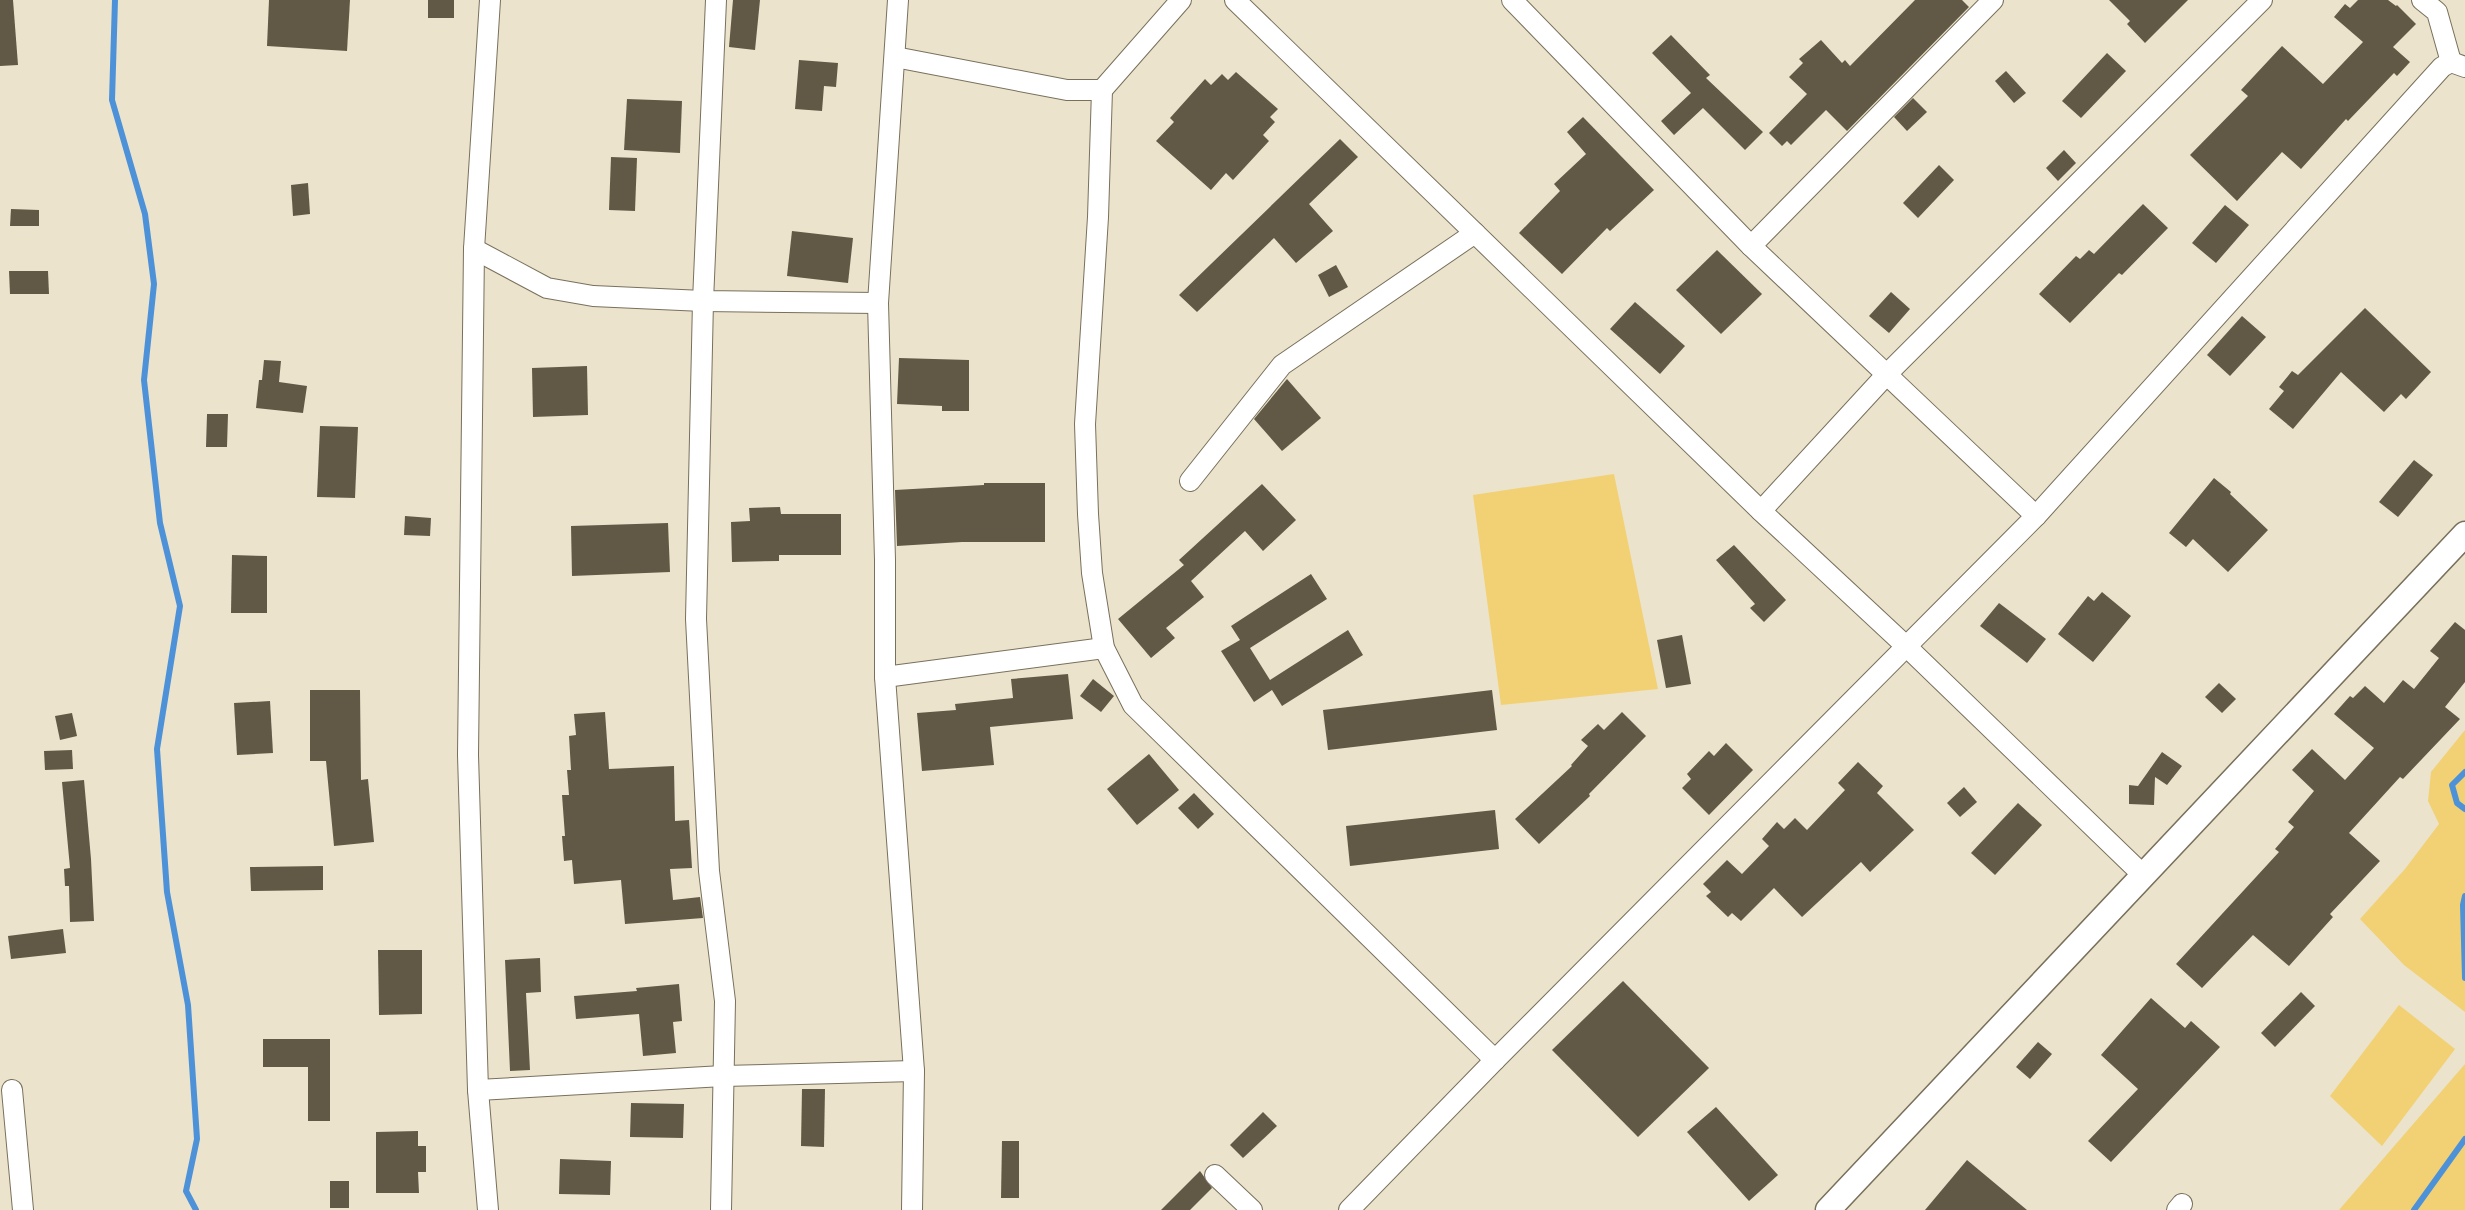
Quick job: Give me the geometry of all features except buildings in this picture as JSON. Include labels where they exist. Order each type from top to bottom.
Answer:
[{"type":"street","points":[[488,1210],[478,1090],[468,755],[474,249],[490,0]]},
{"type":"street","points":[[716,0],[703,301],[696,619],[709,871],[725,1001],[721,1210]]},
{"type":"street","points":[[898,0],[878,303],[885,560],[885,677],[914,1071],[912,1210]]},
{"type":"street","points":[[1181,0],[1102,90],[1098,217],[1085,423],[1092,573],[1104,648],[1133,705],[1495,1060]]},
{"type":"street","points":[[1235,0],[1761,511],[1907,646],[2143,875]]},
{"type":"street","points":[[1512,0],[1751,246],[2036,516]]},
{"type":"street","points":[[1751,246],[1993,0]]},
{"type":"street","points":[[1761,511],[1887,374],[2262,0]]},
{"type":"street","points":[[1349,1210],[2036,516],[2442,67],[2458,65],[2437,12],[2422,0]]},
{"type":"street","points":[[894,57],[1066,90],[1102,90]]},
{"type":"street","points":[[1190,481],[1282,366],[1475,233]]},
{"type":"street","points":[[474,249],[547,288],[592,296],[703,301],[878,303]]},
{"type":"street","points":[[1828,1210],[2465,534]]},
{"type":"street","points":[[885,677],[1104,648]]},
{"type":"street","points":[[478,1090],[723,1076],[914,1071]]},
{"type":"street","points":[[12,1090],[23,1210]]},
{"type":"street","points":[[1215,1175],[1252,1210]]},
{"type":"shaded area","points":[[1614,474],[1658,689],[1501,705],[1473,495]]},
{"type":"shaded area","points":[[2465,730],[2465,1012],[2404,965],[2360,919],[2405,869],[2439,824],[2428,801],[2431,772]]},
{"type":"shaded area","points":[[2399,1005],[2455,1049],[2382,1146],[2330,1096]]},
{"type":"shaded area","points":[[2465,1064],[2465,1210],[2339,1210]]},
{"type":"waterway","points":[[115,0],[112,100],[145,214],[154,284],[144,380],[160,523],[180,606],[157,749],[167,892],[188,1005],[197,1139],[186,1191],[196,1210]]},
{"type":"waterway","points":[[2465,772],[2452,785],[2457,803],[2465,809]]},
{"type":"waterway","points":[[2465,896],[2463,905],[2465,978]]},
{"type":"waterway","points":[[2414,1210],[2465,1139]]}]
